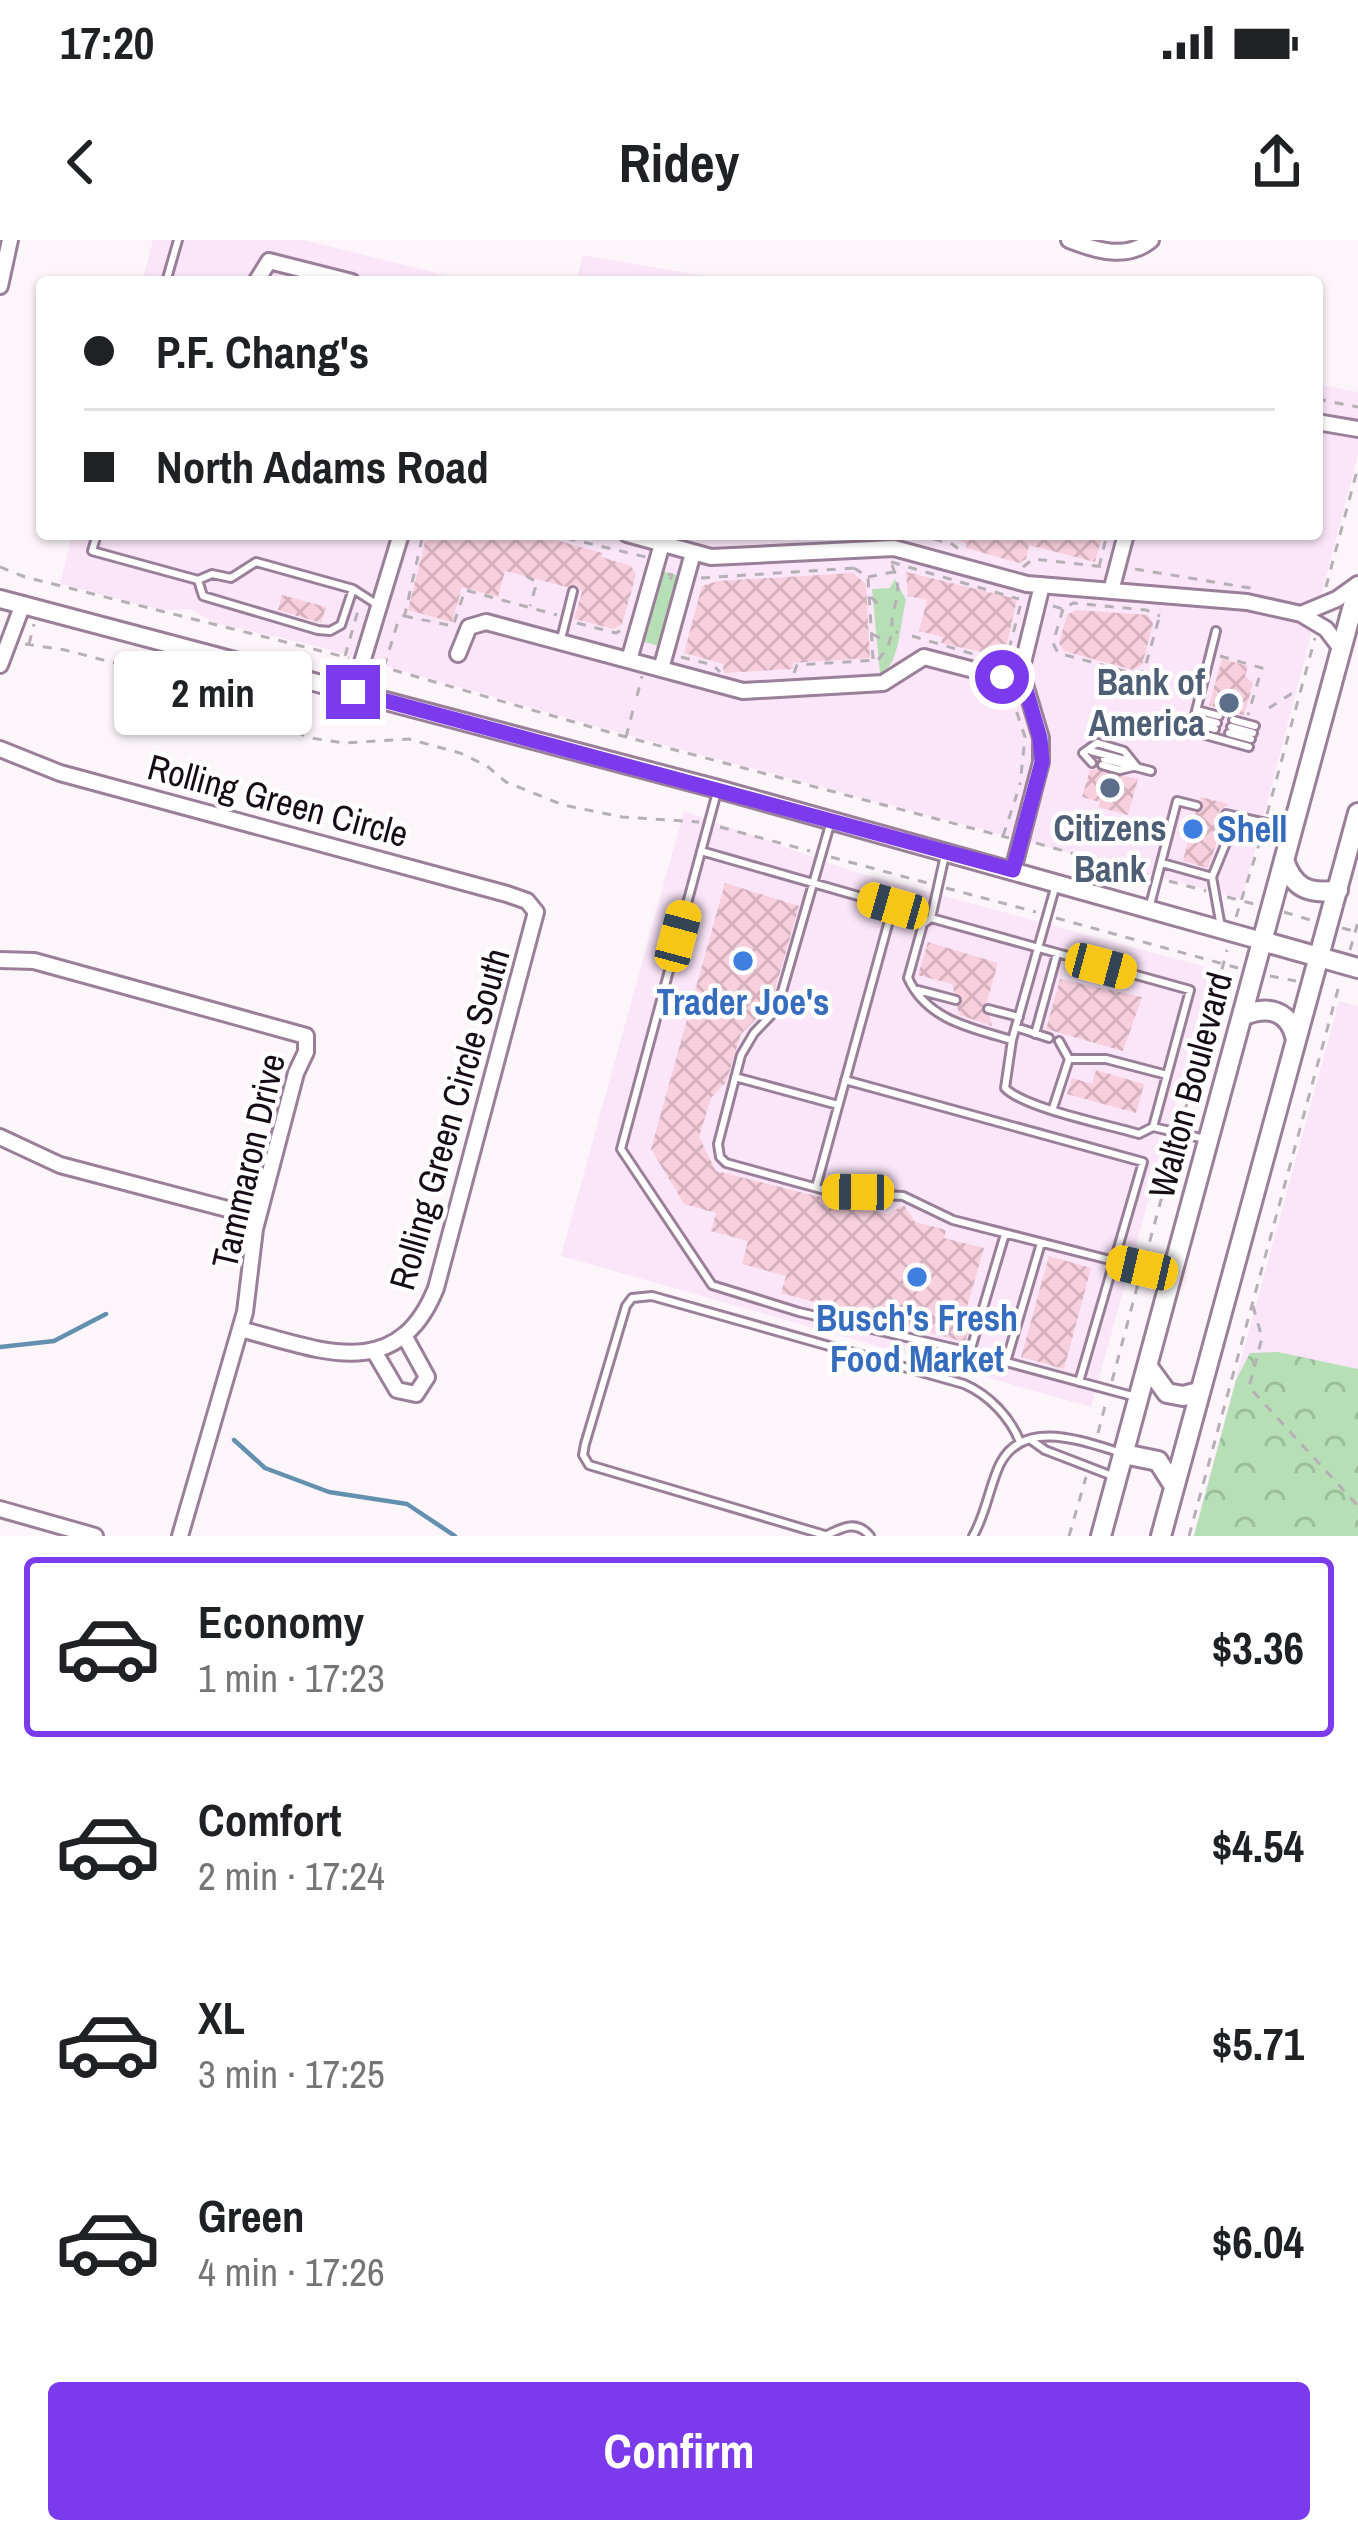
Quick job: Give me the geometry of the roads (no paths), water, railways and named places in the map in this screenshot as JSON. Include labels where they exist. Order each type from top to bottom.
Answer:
[{"type":"main road","name":"Walton Boulevard","points":[[1101,1536],[1358,585]]},
{"type":"main road","points":[[1160,1536],[1319,957],[1346,882],[1357,822]]},
{"type":"main road","points":[[1284,860],[1303,889],[1317,892],[1346,882]]},
{"type":"main road","points":[[1262,941],[1358,968]]},
{"type":"main road","points":[[1242,1016],[1272,1010],[1291,1022],[1296,1040]]},
{"type":"main road","points":[[1148,1366],[1167,1393],[1199,1392]]},
{"type":"main road","points":[[1124,1454],[1158,1461],[1174,1486]]},
{"type":"street","points":[[0,286],[10,240]]},
{"type":"street","points":[[1070,240],[1091,249],[1130,252],[1151,240]]},
{"type":"street","points":[[260,276],[269,261],[328,276]]},
{"type":"street","points":[[1323,423],[1358,429]]},
{"type":"street","points":[[353,692],[399,540]]},
{"type":"street","points":[[648,540],[715,556],[860,540],[1020,583],[1234,600],[1301,614],[1333,635],[1342,650]]},
{"type":"street","points":[[1111,591],[1124,540]]},
{"type":"street","points":[[629,661],[662,544]]},
{"type":"street","points":[[661,669],[693,553]]},
{"type":"street","points":[[1013,870],[1042,762],[1021,661],[1042,585]]},
{"type":"street","points":[[1301,614],[1358,585]]},
{"type":"street","points":[[0,598],[718,789],[1262,941]]},
{"type":"street","points":[[0,665],[22,604]]},
{"type":"street","points":[[458,654],[465,632],[479,622],[734,690],[883,682],[924,657],[1024,683]]},
{"type":"street","name":"Rolling Green Circle","points":[[0,748],[60,772],[508,895],[527,901],[536,912]]},
{"type":"street","name":"Rolling Green Circle South","points":[[404,1335],[428,1376],[416,1394],[397,1390],[374,1351],[415,1328],[436,1288],[536,912]]},
{"type":"street","name":"Tammaron Drive","points":[[0,960],[34,961],[306,1036],[306,1052],[296,1073],[258,1217],[240,1329],[181,1536]]},
{"type":"street","points":[[0,1137],[60,1165],[258,1217]]},
{"type":"street","points":[[240,1329],[349,1355],[374,1351]]},
{"type":"street","points":[[0,1509],[95,1536]]},
{"type":"lane","points":[[168,276],[178,240]]},
{"type":"lane","points":[[95,540],[92,550],[198,580],[212,574],[231,578],[256,562],[352,589],[380,607]]},
{"type":"lane","points":[[198,580],[203,596],[330,631],[341,625],[352,589]]},
{"type":"lane","points":[[560,641],[574,591]]},
{"type":"lane","points":[[1216,631],[1191,731],[1252,736]]},
{"type":"lane","points":[[1195,717],[1217,723],[1195,717]]},
{"type":"lane","points":[[1252,736],[1231,727],[1252,736]]},
{"type":"lane","points":[[1093,759],[1083,753],[1096,743],[1124,751],[1137,767]]},
{"type":"lane","points":[[1103,762],[1151,770]]},
{"type":"lane","points":[[718,789],[621,1149],[712,1286],[1139,1398]]},
{"type":"lane","points":[[1149,910],[1177,801],[1197,806]]},
{"type":"lane","points":[[1226,814],[1293,829]]},
{"type":"lane","points":[[1221,930],[1212,878],[1237,816]]},
{"type":"lane","points":[[831,820],[777,1009],[741,1055],[718,1144],[720,1157],[726,1163],[816,1187],[903,1196],[953,1220],[1172,1276]]},
{"type":"lane","points":[[701,851],[893,906],[816,1187]]},
{"type":"lane","points":[[946,852],[931,918],[923,924],[908,978],[926,1006],[953,1023],[1012,1040]]},
{"type":"lane","points":[[1162,863],[1212,878]]},
{"type":"lane","points":[[1056,883],[1012,1040],[1005,1088],[1014,1097],[1139,1133],[1153,1127],[1209,1140]]},
{"type":"lane","points":[[931,918],[1190,991],[1153,1127]]},
{"type":"lane","points":[[1035,1034],[1057,954]]},
{"type":"lane","points":[[914,989],[956,1000]]},
{"type":"lane","points":[[988,1009],[1019,1017]]},
{"type":"lane","points":[[1016,1028],[1049,1038]]},
{"type":"lane","points":[[1053,1108],[1069,1059],[1059,1041]]},
{"type":"lane","points":[[1069,1059],[1106,1059],[1167,1075]]},
{"type":"lane","points":[[735,1077],[838,1106]]},
{"type":"lane","points":[[845,1080],[1143,1162],[1079,1382]]},
{"type":"lane","points":[[970,1352],[1005,1234]]},
{"type":"lane","points":[[1006,1362],[1041,1243]]},
{"type":"lane","points":[[871,1536],[851,1526],[828,1536],[589,1465],[586,1444],[632,1298],[652,1296],[964,1384],[992,1401],[1020,1442]]},
{"type":"lane","points":[[973,1536],[1000,1465],[1020,1442],[1055,1436],[1124,1454]]},
{"type":"lane","points":[[1031,1440],[1117,1478]]},
{"type":"waterway","points":[[0,1347],[54,1341],[106,1314]]},
{"type":"waterway","points":[[234,1440],[265,1468],[329,1492],[407,1504],[455,1536]]},
{"type":"place","name":"Bank of America","points":[[1229,703]]},
{"type":"place","name":"Citizens Bank","points":[[1110,788]]},
{"type":"place","name":"Shell","points":[[1193,829]]},
{"type":"place","name":"Trader Joe's","points":[[743,961]]},
{"type":"place","name":"Busch's Fresh Food Market","points":[[917,1277]]}]
